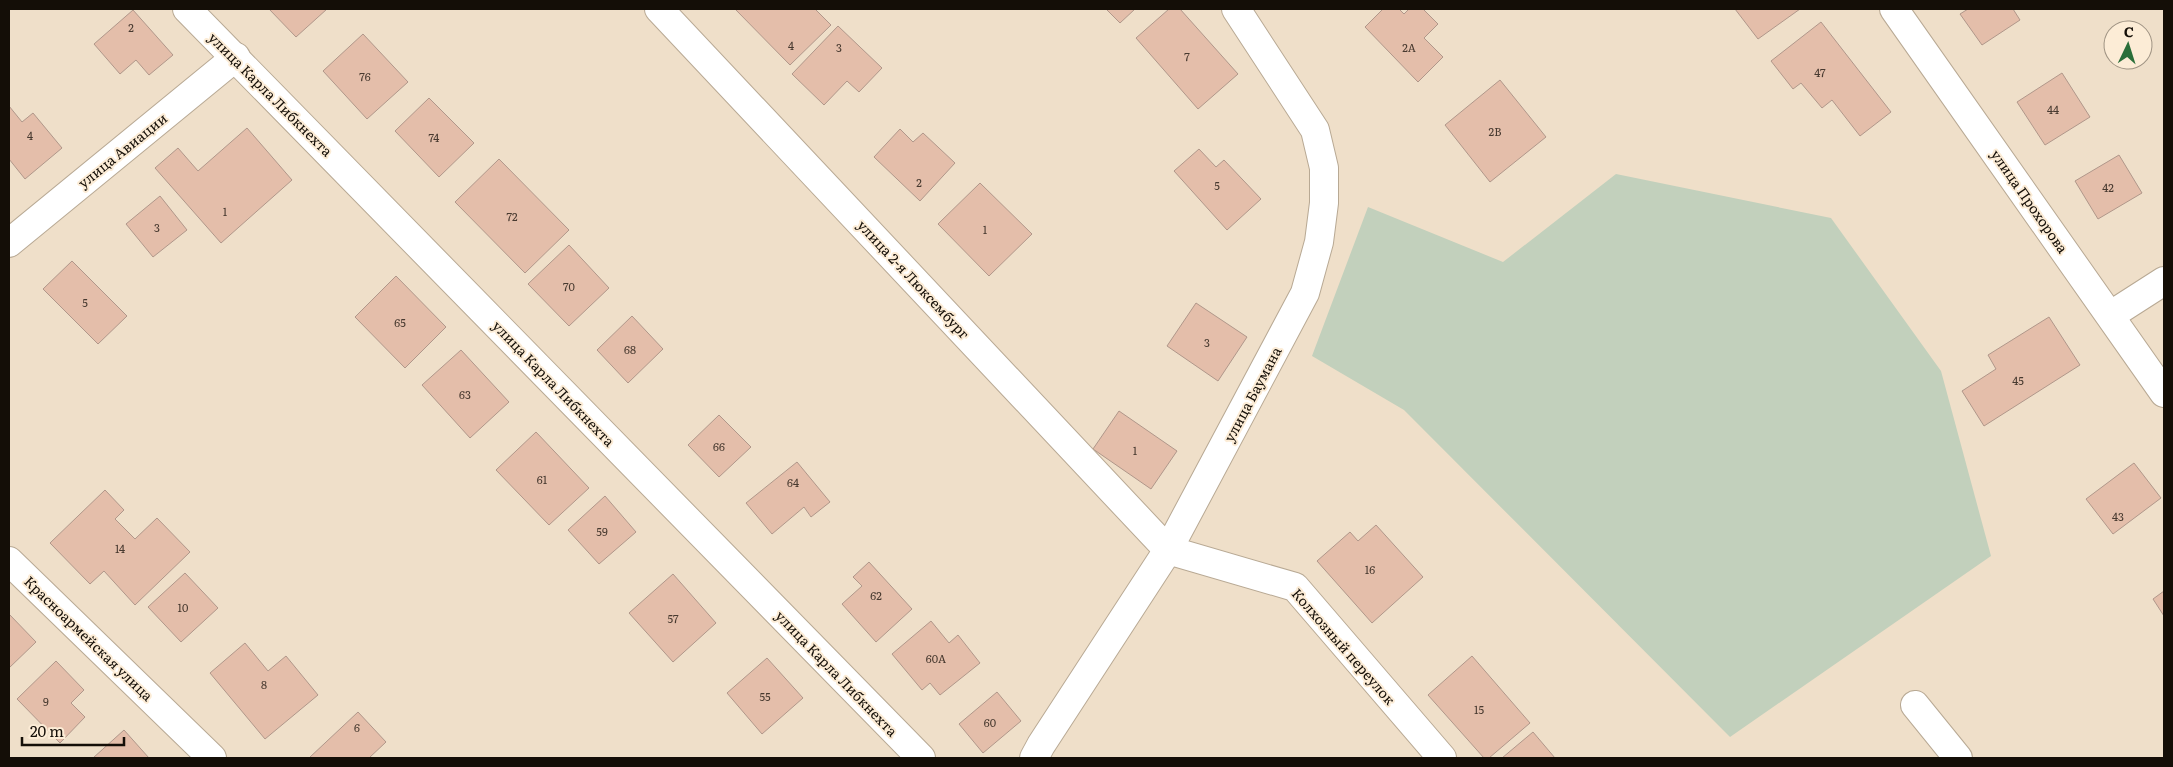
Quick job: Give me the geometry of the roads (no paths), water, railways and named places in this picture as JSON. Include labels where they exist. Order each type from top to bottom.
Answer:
[{"type":"street","name":"улица Карла Либкнехта","points":[[187,9],[921,758]]},
{"type":"street","name":"улица 2-я Люксембург","points":[[659,9],[1168,550]]},
{"type":"street","name":"улица Баумана","points":[[1034,758],[1168,550],[1305,293],[1319,242],[1324,203],[1324,168],[1315,130],[1236,9]]},
{"type":"street","name":"улица Прохорова","points":[[1894,9],[2111,315],[2164,393]]},
{"type":"street","name":"улица Авиации","points":[[9,243],[236,57]]},
{"type":"street","points":[[2111,315],[2164,282]]},
{"type":"street","name":"Колхозный переулок","points":[[1168,550],[1295,587],[1442,758]]},
{"type":"street","name":"Красноармейская улица","points":[[9,561],[212,758]]},
{"type":"street","points":[[1915,704],[1958,758]]}]
